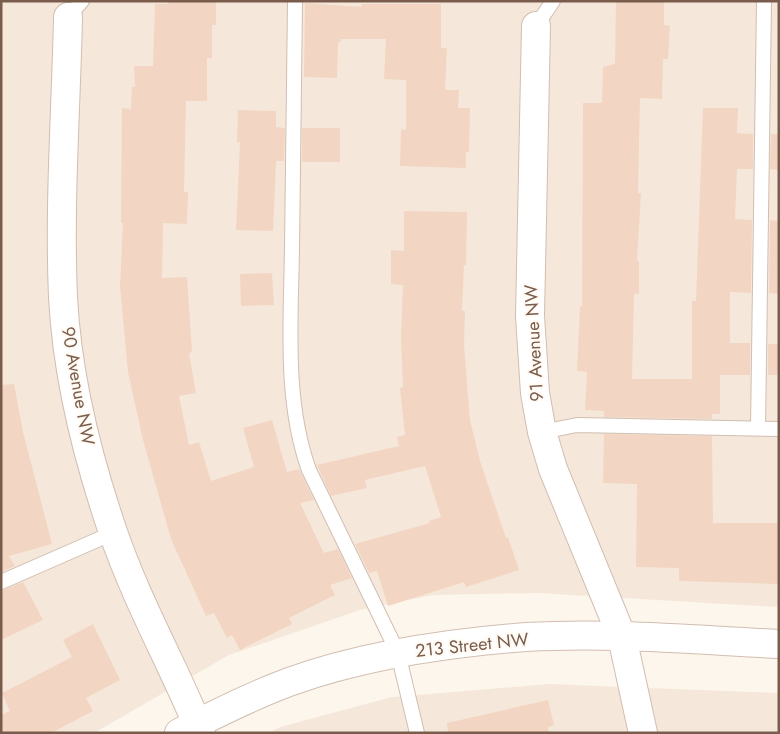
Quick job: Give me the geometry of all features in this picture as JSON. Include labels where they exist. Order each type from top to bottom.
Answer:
[{"type":"street","name":"90 Avenue NW","points":[[75,9],[62,239],[64,299],[76,394],[113,533],[193,730]]},
{"type":"street","name":"91 Avenue NW","points":[[536,26],[530,316],[531,356],[542,432],[553,469],[622,637],[643,733]]},
{"type":"street","name":"213 Street NW","points":[[193,730],[289,682],[398,653],[526,637],[622,637],[779,644]]},
{"type":"lane","points":[[295,1],[290,334],[294,399],[300,446],[309,470],[398,653],[417,733]]},
{"type":"lane","points":[[536,26],[554,1]]},
{"type":"lane","points":[[758,428],[764,1]]},
{"type":"lane","points":[[542,432],[577,425],[779,429]]},
{"type":"lane","points":[[1,582],[113,533]]},
{"type":"shaded area","points":[[1,1],[779,1],[779,607],[538,593],[433,595],[363,609],[229,655],[94,733],[1,733]]},
{"type":"shaded area","points":[[549,684],[779,693],[779,733],[269,733],[280,727],[392,697]]},
{"type":"building","points":[[168,1],[216,1],[216,25],[212,25],[212,58],[207,58],[207,101],[186,101],[184,192],[188,192],[187,224],[163,223],[162,278],[187,277],[192,352],[189,353],[196,393],[179,396],[189,445],[199,442],[211,481],[254,467],[243,428],[272,420],[287,472],[299,469],[314,500],[300,503],[324,553],[338,549],[352,578],[330,585],[335,595],[289,618],[292,624],[240,650],[232,635],[227,638],[214,613],[206,616],[171,539],[143,440],[128,372],[120,286],[123,223],[121,223],[122,108],[131,109],[132,87],[135,87],[134,66],[153,66],[155,4],[168,4]]},
{"type":"building","points":[[616,1],[664,1],[664,25],[670,26],[668,59],[663,59],[662,99],[640,98],[638,193],[641,193],[637,261],[639,261],[639,294],[634,294],[632,379],[692,379],[692,301],[696,301],[703,108],[738,108],[737,133],[753,134],[753,169],[737,169],[735,219],[752,220],[751,293],[730,292],[730,343],[750,343],[750,375],[720,375],[720,414],[712,414],[712,419],[604,417],[604,411],[585,410],[587,372],[577,371],[580,306],[582,306],[583,103],[602,103],[603,67],[615,64]]},
{"type":"building","points":[[305,3],[362,7],[361,4],[441,4],[441,48],[447,48],[445,90],[459,90],[458,108],[470,108],[469,152],[466,152],[466,168],[400,166],[401,129],[406,130],[406,80],[384,79],[386,39],[341,39],[341,42],[338,42],[337,78],[304,77]]},
{"type":"building","points":[[238,110],[276,111],[276,127],[285,128],[284,161],[276,161],[273,231],[236,230],[240,142],[237,142]]},
{"type":"building","points":[[302,128],[340,128],[340,162],[302,162]]},
{"type":"building","points":[[771,134],[779,134],[779,170],[770,169]]},
{"type":"building","points":[[404,211],[467,212],[466,265],[464,265],[462,311],[465,311],[464,345],[470,420],[480,461],[519,570],[466,587],[464,582],[388,606],[377,571],[369,573],[355,544],[430,523],[429,521],[441,517],[425,466],[365,480],[367,488],[331,496],[317,465],[399,446],[397,437],[405,435],[400,388],[403,387],[401,337],[403,285],[391,284],[391,250],[404,251]]},
{"type":"building","points":[[770,220],[779,221],[779,294],[769,293]]},
{"type":"building","points":[[272,273],[274,305],[241,306],[240,274]]},
{"type":"building","points":[[768,344],[779,344],[779,375],[768,375]]},
{"type":"building","points":[[14,384],[23,432],[52,544],[9,556],[15,566],[1,572],[1,385]]},
{"type":"building","points":[[604,434],[712,436],[713,523],[779,523],[779,584],[679,581],[679,568],[636,567],[637,484],[603,483]]},
{"type":"building","points":[[23,582],[43,620],[1,640],[1,591]]},
{"type":"building","points":[[93,624],[120,680],[86,698],[93,711],[51,733],[1,733],[1,715],[10,711],[2,693],[72,657],[63,640]]},
{"type":"building","points":[[548,700],[554,725],[548,727],[549,733],[448,733],[447,723]]}]
